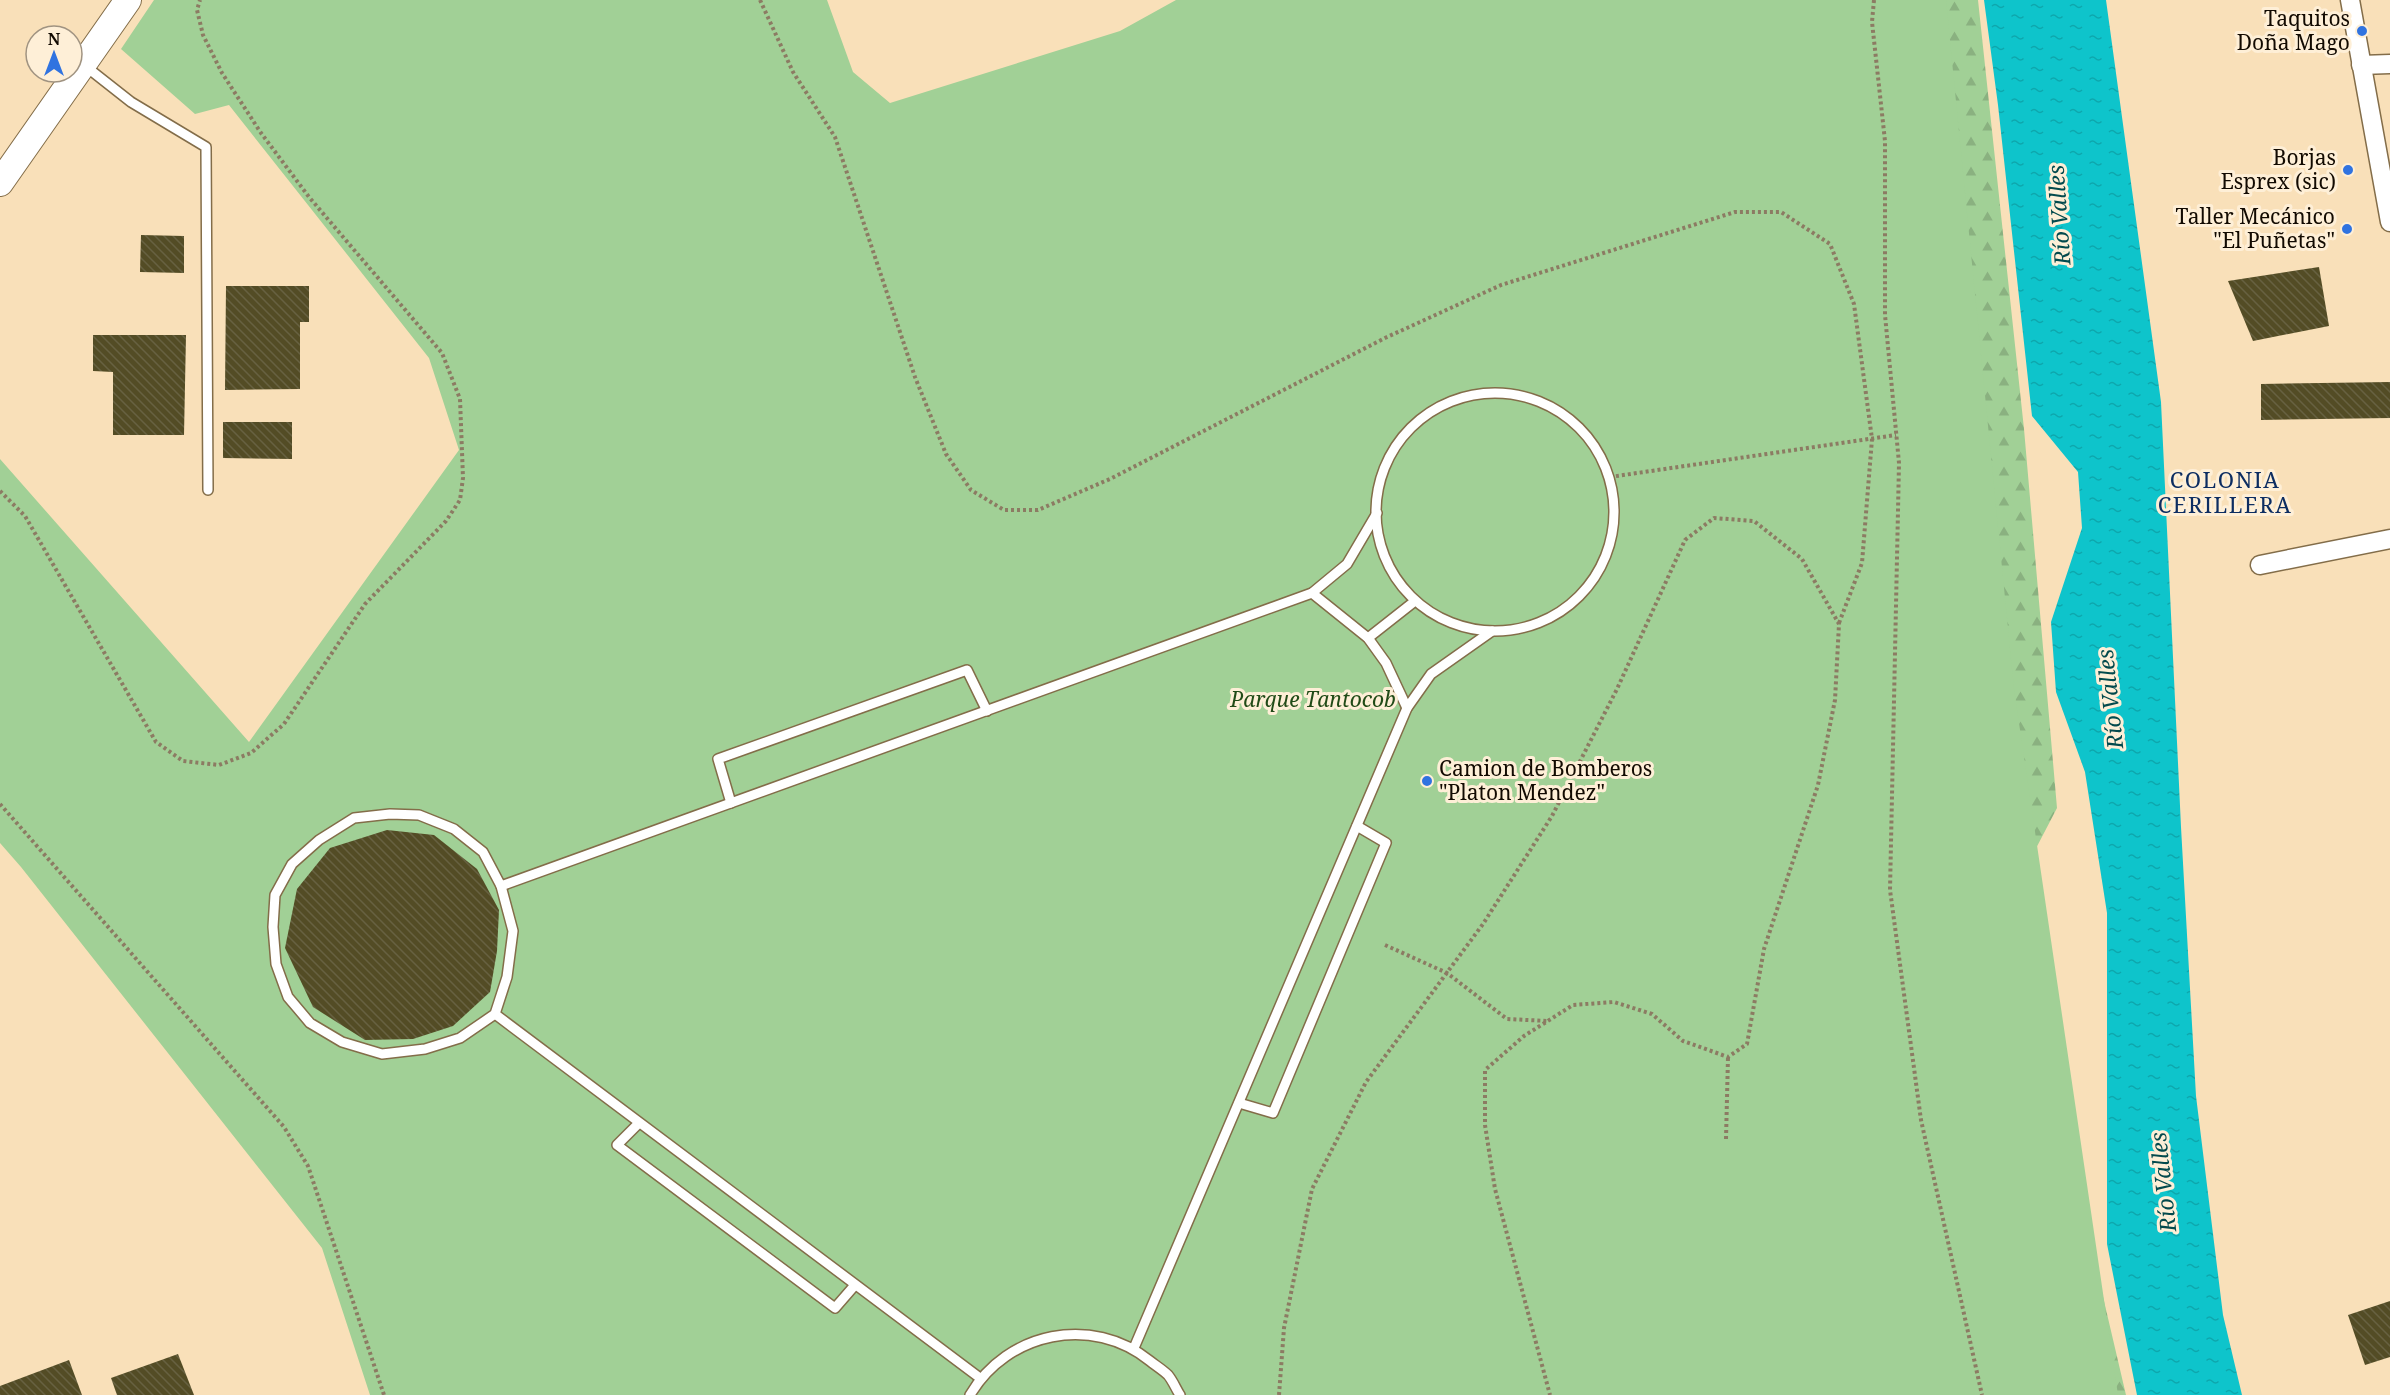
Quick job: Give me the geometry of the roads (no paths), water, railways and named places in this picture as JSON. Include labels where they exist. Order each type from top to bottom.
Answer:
[{"type":"street","points":[[84,66],[128,0]]},
{"type":"street","points":[[2350,0],[2390,222]]},
{"type":"street","points":[[2361,66],[2390,64]]},
{"type":"street","points":[[0,183],[71,84]]},
{"type":"street","points":[[2260,565],[2390,539]]},
{"type":"lane","points":[[84,66],[131,102],[206,147],[208,490]]},
{"type":"lane","points":[[1497,393],[1534,399],[1567,417],[1593,444],[1610,477],[1615,514],[1608,551],[1590,584],[1563,610],[1529,626],[1492,631],[1451,623],[1415,601],[1390,569],[1376,530],[1377,513],[1377,488],[1392,450],[1419,419],[1456,399],[1497,393]]},
{"type":"lane","points":[[501,886],[1312,593],[1347,564],[1377,513]]},
{"type":"lane","points":[[1312,593],[1368,638],[1386,663],[1407,708]]},
{"type":"lane","points":[[1368,638],[1415,601]]},
{"type":"lane","points":[[1134,1348],[1407,708],[1431,674],[1492,631]]},
{"type":"lane","points":[[731,803],[718,759],[729,755],[967,670],[987,711]]},
{"type":"lane","points":[[390,814],[419,815],[454,829],[483,852],[501,886],[513,931],[507,977],[495,1014],[459,1038],[425,1049],[382,1054],[342,1042],[310,1023],[288,997],[276,964],[273,927],[275,895],[292,864],[319,840],[354,818],[390,814]]},
{"type":"lane","points":[[1239,1103],[1273,1113],[1386,843],[1357,826]]},
{"type":"lane","points":[[495,1014],[980,1378]]},
{"type":"lane","points":[[639,1123],[616,1145],[835,1308],[855,1285]]},
{"type":"lane","points":[[970,1395],[980,1378],[1012,1350],[1052,1335],[1094,1335],[1134,1348],[1168,1375],[1180,1395]]},
{"type":"water","name":"Río Valles","points":[[1984,0],[2106,0],[2161,402],[2196,1096],[2223,1315],[2242,1395],[2137,1395],[2107,1244],[2107,913],[2085,772],[2056,692],[2051,622],[2082,528],[2078,472],[2032,416],[1998,105]]},
{"type":"place","name":"Taquitos Doña Mago","points":[[2362,31]]},
{"type":"place","name":"Borjas Esprex (sic)","points":[[2348,170]]},
{"type":"place","name":"Taller Mecánico \"El Puñetas\"","points":[[2347,229]]},
{"type":"place","name":"Camion de Bomberos \"Platon Mendez\"","points":[[1427,781]]},
{"type":"district","name":"COLONIA CERILLERA","points":[[2225,492]]},
{"type":"park label","name":"Parque Tantocob","points":[[1313,700]]}]
